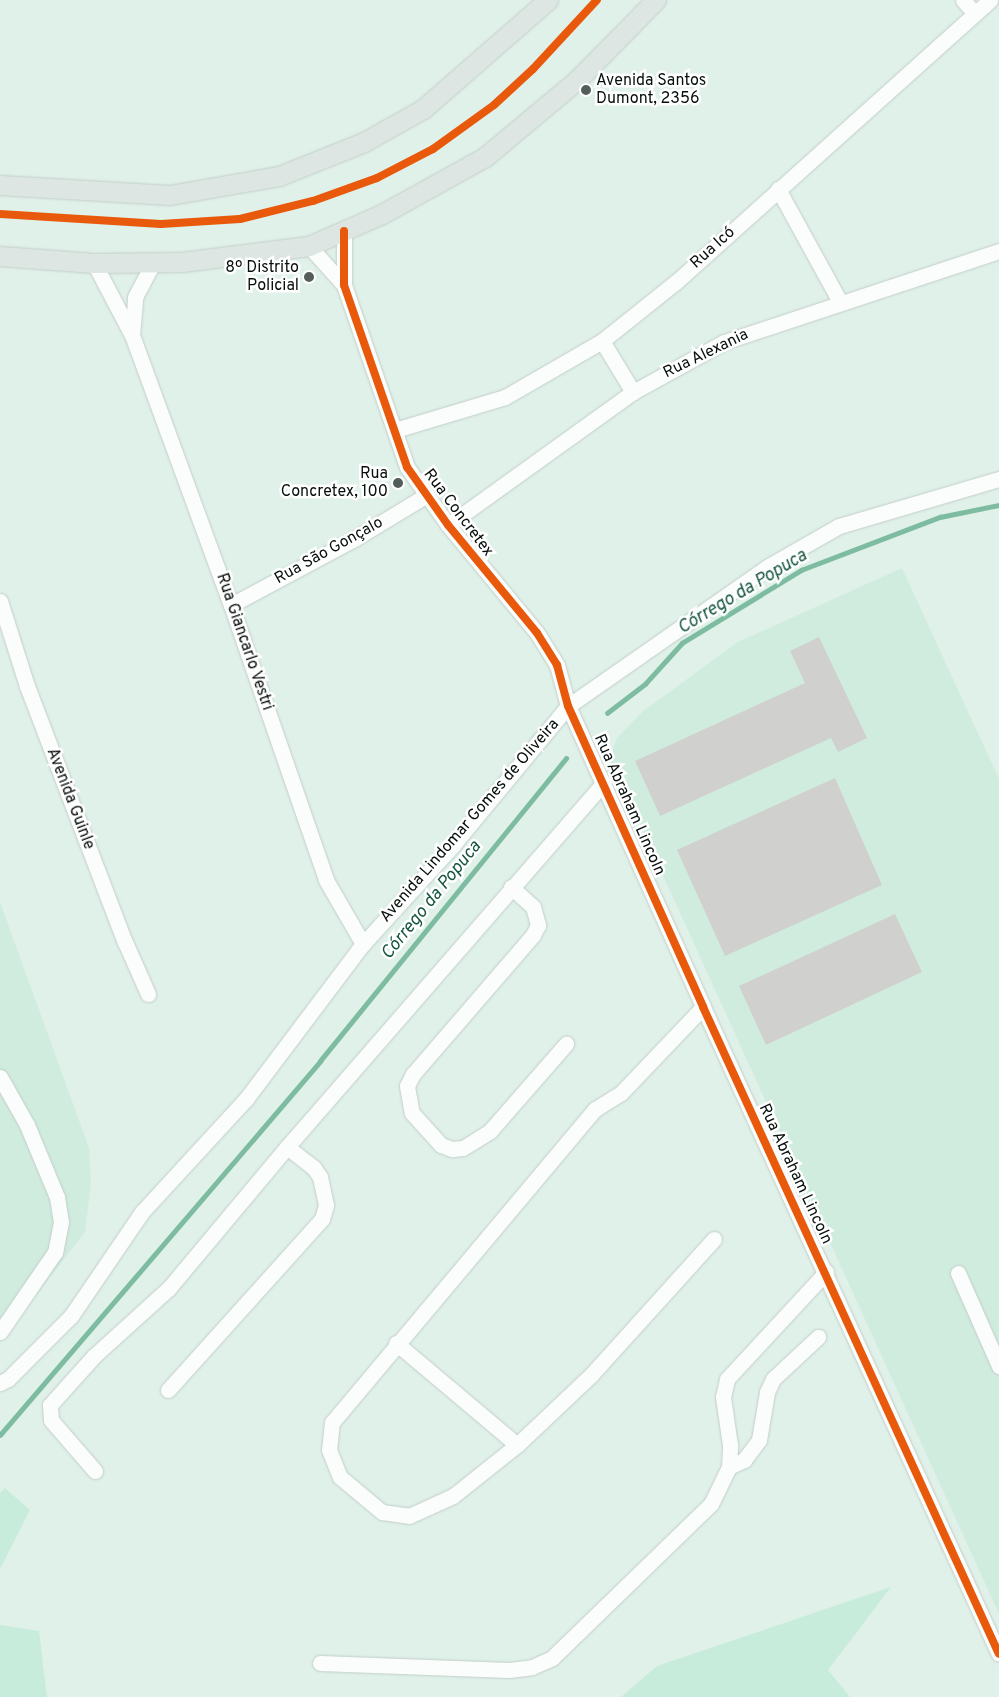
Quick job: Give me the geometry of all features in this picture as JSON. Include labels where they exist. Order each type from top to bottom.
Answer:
[{"type":"main road","points":[[0,185],[170,195],[280,176],[364,142],[423,109],[548,0]]},
{"type":"main road","points":[[620,34],[644,0]]},
{"type":"main road","points":[[0,256],[94,263],[154,262],[222,259],[309,246],[382,214],[485,156],[576,81],[620,34],[656,0]]},
{"type":"street","points":[[963,0],[974,14]]},
{"type":"street","name":"Rua Icó","points":[[395,430],[505,397],[602,341],[676,282],[990,0]]},
{"type":"street","points":[[778,189],[840,302]]},
{"type":"street","name":"Rua Concretex","points":[[344,231],[344,285],[407,467],[425,496],[537,633],[557,665],[568,706]]},
{"type":"street","name":"Rua Concretex","points":[[309,246],[344,285]]},
{"type":"street","name":"Rua Alexania","points":[[448,525],[634,392],[724,342],[840,302],[999,251]]},
{"type":"street","name":"Rua Giancarlo Vestri","points":[[132,335],[135,297],[154,262]]},
{"type":"street","name":"Rua Giancarlo Vestri","points":[[94,263],[132,335],[231,604],[326,880],[363,944]]},
{"type":"street","points":[[602,341],[634,392]]},
{"type":"street","name":"Avenida Lindomar Gomes de Oliveira","points":[[0,1382],[8,1378],[71,1316],[142,1212],[246,1099],[363,944],[453,845],[568,706],[767,567],[839,526],[999,479]]},
{"type":"street","name":"Rua São Gonçalo","points":[[231,604],[356,538],[425,496]]},
{"type":"street","name":"Avenida Guinle","points":[[0,601],[27,686],[125,942],[148,994]]},
{"type":"street","name":"Rua Abraham Lincoln","points":[[568,706],[604,782],[703,1007],[994,1631],[999,1654]]},
{"type":"street","points":[[94,1471],[51,1420],[50,1405],[94,1356],[169,1288],[287,1147],[604,782]]},
{"type":"street","points":[[511,887],[532,907],[538,925],[533,935],[413,1074],[407,1086],[412,1113],[441,1145],[452,1149],[463,1148],[490,1131],[566,1044]]},
{"type":"street","points":[[703,1007],[621,1094],[595,1109],[396,1343],[332,1422],[329,1450],[340,1477],[382,1512],[409,1516],[453,1496],[517,1445],[592,1374],[714,1239]]},
{"type":"street","points":[[0,1077],[27,1125],[57,1197],[61,1222],[55,1252],[0,1332]]},
{"type":"street","points":[[168,1390],[322,1219],[326,1205],[320,1178],[314,1168],[287,1147]]},
{"type":"street","points":[[320,1663],[509,1670],[532,1667],[545,1661],[711,1504],[723,1485],[729,1467],[730,1445],[723,1398],[727,1379],[826,1272]]},
{"type":"street","points":[[958,1273],[999,1366]]},
{"type":"street","points":[[729,1467],[744,1460],[759,1440],[767,1392],[773,1378],[818,1337]]},
{"type":"street","points":[[396,1343],[517,1445]]},
{"type":"shaded area","points":[[902,568],[999,779],[999,1614],[610,759],[617,738],[642,712],[738,642]]},
{"type":"shaded area","points":[[0,902],[89,1148],[91,1183],[85,1232],[0,1342]]},
{"type":"shaded area","points":[[5,1488],[30,1510],[0,1569],[0,1493]]},
{"type":"shaded area","points":[[891,1587],[828,1670],[850,1697],[621,1697],[657,1666]]},
{"type":"shaded area","points":[[0,1625],[39,1631],[47,1697],[0,1697]]},
{"type":"building","points":[[819,637],[867,738],[838,752],[831,738],[660,816],[635,761],[805,683],[790,651]]},
{"type":"building","points":[[835,778],[882,885],[725,956],[677,850]]},
{"type":"building","points":[[895,914],[922,972],[766,1045],[739,986]]},
{"type":"waterway","name":"Córrego da Popuca","points":[[607,713],[645,684],[682,643],[801,570],[940,517],[999,505]]},
{"type":"waterway","points":[[0,1435],[320,1061],[566,758]]},
{"type":"cycle path","points":[[0,214],[161,224],[240,219],[313,201],[377,178],[433,149],[494,105],[533,69],[597,0]]},
{"type":"cycle path","points":[[344,231],[344,285],[407,467],[448,525],[537,633],[557,665],[568,706],[703,1007],[999,1654]]},
{"type":"place","name":"Avenida Santos Dumont, 2356","points":[[586,90]]},
{"type":"place","name":"8º Distrito Policial","points":[[309,277]]},
{"type":"place","name":"Rua Concretex, 100","points":[[398,483]]}]
